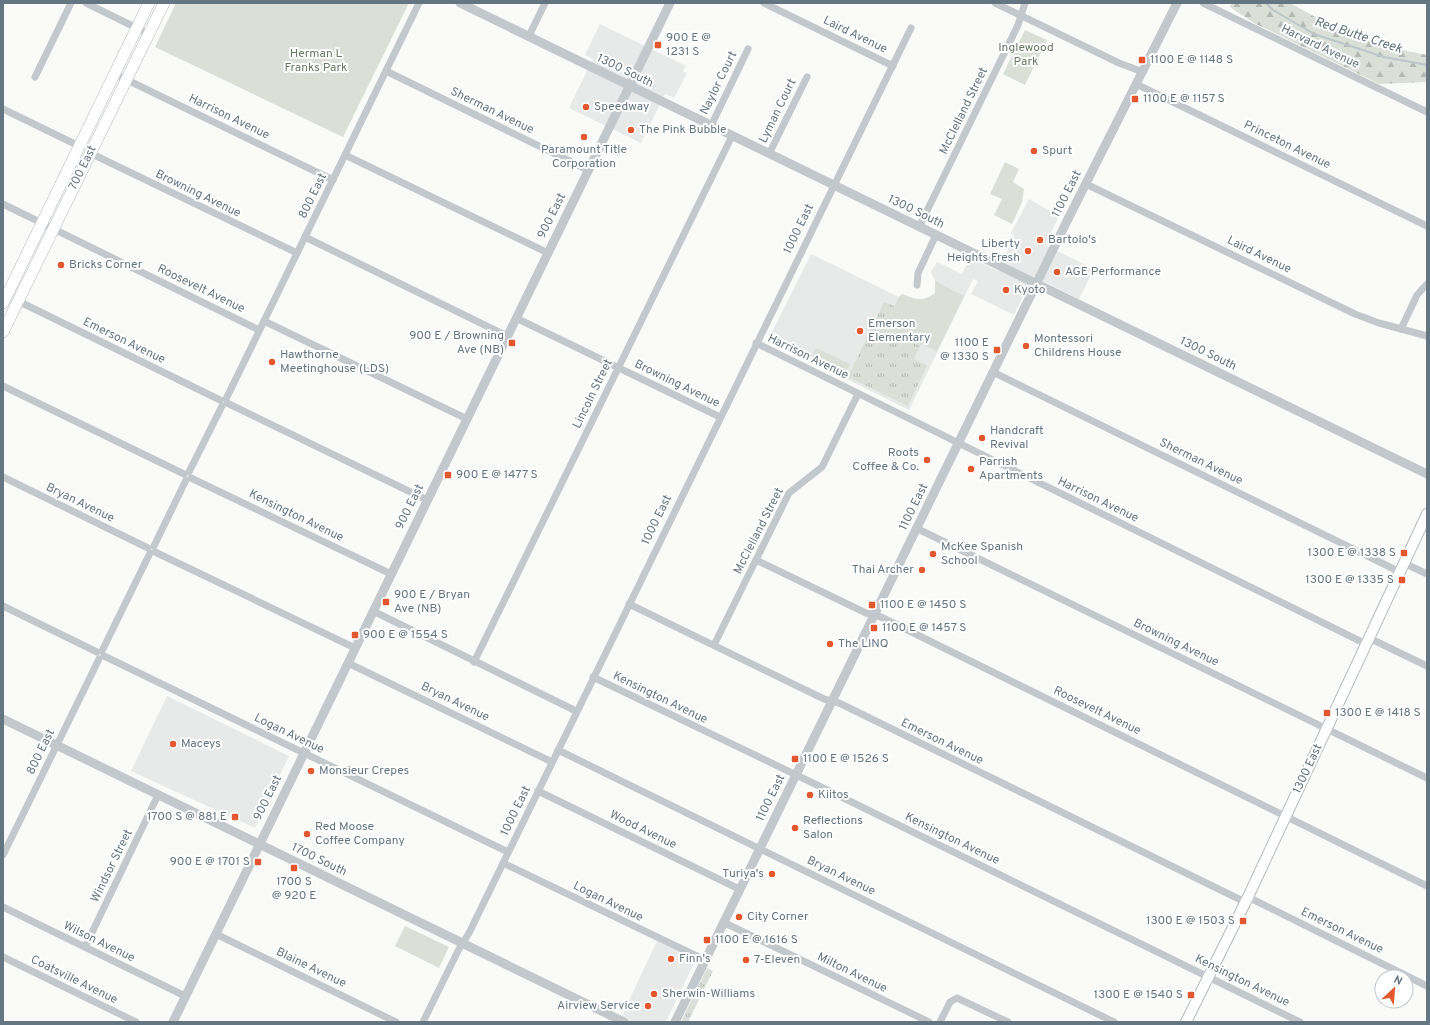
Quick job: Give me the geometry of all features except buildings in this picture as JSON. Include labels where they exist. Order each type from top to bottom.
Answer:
[{"type":"main road","name":"700 East","points":[[3,303],[149,3]]},
{"type":"main road","name":"700 East","points":[[3,332],[164,3]]},
{"type":"main road","name":"1300 East","points":[[1186,1022],[1246,899],[1427,514]]},
{"type":"street","points":[[35,77],[71,3]]},
{"type":"street","points":[[86,3],[149,34]]},
{"type":"street","name":"800 East","points":[[3,855],[419,3]]},
{"type":"street","name":"1300 South","points":[[460,3],[1427,474]]},
{"type":"street","points":[[529,36],[545,3]]},
{"type":"street","name":"900 East","points":[[172,1022],[670,3]]},
{"type":"street","name":"Laird Avenue","points":[[764,3],[893,66]]},
{"type":"street","points":[[994,3],[1118,62],[1143,72]]},
{"type":"street","name":"McClelland Street","points":[[919,227],[1018,25],[1025,3]]},
{"type":"street","name":"1100 East","points":[[674,1022],[1036,284],[1177,3]]},
{"type":"street","name":"Harvard Avenue","points":[[1203,3],[1427,112]]},
{"type":"street","name":"1000 East","points":[[423,1022],[503,863],[592,677],[911,28]]},
{"type":"street","name":"Naylor Court","points":[[711,126],[748,49]]},
{"type":"street","name":"Sherman Avenue","points":[[386,71],[588,170]]},
{"type":"street","name":"Harrison Avenue","points":[[115,74],[333,180]]},
{"type":"street","name":"Lyman Court","points":[[769,154],[807,77]]},
{"type":"street","name":"Princeton Avenue","points":[[1136,84],[1427,226]]},
{"type":"street","points":[[3,109],[79,146]]},
{"type":"street","name":"Lincoln Street","points":[[474,662],[732,136]]},
{"type":"street","name":"Browning Avenue","points":[[90,154],[297,254]]},
{"type":"street","points":[[345,155],[548,253]]},
{"type":"street","name":"Laird Avenue","points":[[1086,184],[1355,314],[1427,336]]},
{"type":"street","name":"Roosevelt Avenue","points":[[3,204],[259,330]]},
{"type":"street","points":[[918,285],[918,273],[936,235]]},
{"type":"street","points":[[305,237],[507,336]]},
{"type":"street","points":[[1401,329],[1417,295],[1427,284]]},
{"type":"street","name":"Emerson Avenue","points":[[18,302],[427,500]]},
{"type":"street","name":"Browning Avenue","points":[[516,318],[720,417]]},
{"type":"street","points":[[264,321],[467,418]]},
{"type":"street","name":"Harrison Avenue","points":[[756,343],[958,444],[1368,641],[1427,666]]},
{"type":"street","name":"Sherman Avenue","points":[[993,372],[1402,567],[1427,574]]},
{"type":"street","name":"Kensington Avenue","points":[[3,386],[391,574]]},
{"type":"street","name":"McClelland Street","points":[[714,645],[790,491],[822,467],[858,394]]},
{"type":"street","name":"Bryan Avenue","points":[[3,477],[355,648]]},
{"type":"street","name":"Browning Avenue","points":[[916,528],[1427,778]]},
{"type":"street","name":"Roosevelt Avenue","points":[[756,560],[866,613],[881,617],[1427,886]]},
{"type":"street","name":"Emerson Avenue","points":[[629,604],[1427,986]]},
{"type":"street","name":"Logan Avenue","points":[[3,606],[508,852]]},
{"type":"street","points":[[373,611],[576,712]]},
{"type":"street","name":"Bryan Avenue","points":[[348,663],[552,762]]},
{"type":"street","name":"Kensington Avenue","points":[[592,677],[796,775],[1300,1022]]},
{"type":"street","name":"1700 South","points":[[3,719],[624,1022]]},
{"type":"street","name":"Bryan Avenue","points":[[558,750],[1114,1022]]},
{"type":"street","name":"Wood Avenue","points":[[538,791],[739,889]]},
{"type":"street","name":"Windsor Street","points":[[84,947],[158,795]]},
{"type":"street","name":"Logan Avenue","points":[[503,863],[705,960]]},
{"type":"street","name":"Wilson Avenue","points":[[3,907],[185,996]]},
{"type":"street","name":"Milton Avenue","points":[[723,922],[929,1022]]},
{"type":"street","name":"Blaine Avenue","points":[[216,934],[396,1022]]},
{"type":"street","name":"Coatsville Avenue","points":[[3,957],[136,1022]]},
{"type":"street","points":[[940,1022],[952,999],[959,999],[1008,1022]]},
{"type":"shaded area","points":[[600,24],[686,66],[683,71],[687,73],[674,98],[665,94],[641,143],[569,108],[593,59],[585,55]]},
{"type":"shaded area","name":"Emerson Elementary","points":[[1029,199],[1059,216],[1045,245],[1094,269],[1079,299],[1033,276],[1014,315],[971,294],[978,281],[973,279],[909,410],[768,340],[811,254],[899,297],[902,294],[919,300],[929,298],[935,293],[935,281],[931,272],[937,262],[962,274],[970,258],[998,271],[1014,235],[1011,233]]},
{"type":"shaded area","points":[[167,696],[289,756],[255,828],[131,771]]},
{"type":"shaded area","points":[[657,941],[696,959],[666,1022],[619,1022]]},
{"type":"green space","name":"Herman L Franks Park","points":[[176,3],[409,3],[343,137],[155,47]]},
{"type":"green space","points":[[1232,3],[1290,3],[1335,28],[1388,47],[1427,55],[1427,82],[1379,84],[1254,23],[1230,7]]},
{"type":"green space","name":"Inglewood Park","points":[[1025,30],[1047,40],[1025,85],[1003,74]]},
{"type":"green space","points":[[1005,162],[1019,169],[1013,182],[1024,189],[1022,202],[1012,224],[994,215],[1002,199],[990,194]]},
{"type":"green space","points":[[935,281],[964,296],[937,351],[922,344],[920,346],[883,328],[902,294],[915,299],[927,298],[935,293]]},
{"type":"green space","points":[[884,302],[894,306],[884,328],[920,346],[914,359],[927,366],[908,406],[848,377]]},
{"type":"green space","points":[[816,348],[850,364],[844,376],[811,359]]},
{"type":"green space","points":[[405,926],[449,947],[439,968],[395,946]]},
{"type":"green space","points":[[707,968],[713,971],[688,1022],[681,1022]]},
{"type":"waterway","name":"Red Butte Creek","points":[[1266,3],[1273,10],[1314,34],[1384,57],[1427,65]]},
{"type":"place","name":"900 E @ 1231 S","points":[[658,45]]},
{"type":"place","name":"1100 E @ 1148 S","points":[[1142,60]]},
{"type":"place","name":"1100 E @ 1157 S","points":[[1135,99]]},
{"type":"place","name":"Speedway","points":[[586,107]]},
{"type":"place","name":"The Pink Bubble","points":[[631,130]]},
{"type":"place","name":"Paramount Title Corporation","points":[[584,137]]},
{"type":"place","name":"Spurt","points":[[1034,151]]},
{"type":"place","name":"Bartolo's","points":[[1040,240]]},
{"type":"place","name":"Liberty Heights Fresh","points":[[1028,251]]},
{"type":"place","name":"Bricks Corner","points":[[61,265]]},
{"type":"place","name":"AGE Performance","points":[[1057,272]]},
{"type":"place","name":"Kyoto","points":[[1006,290]]},
{"type":"place","name":"Emerson Elementary","points":[[860,331]]},
{"type":"place","name":"900 E / Browning Ave (NB)","points":[[512,343]]},
{"type":"place","name":"Montessori Childrens House","points":[[1026,346]]},
{"type":"place","name":"1100 E @ 1330 S","points":[[997,350]]},
{"type":"place","name":"Hawthorne Meetinghouse (LDS)","points":[[272,362]]},
{"type":"place","name":"Handcraft Revival","points":[[982,438]]},
{"type":"place","name":"Roots Coffee & Co.","points":[[927,460]]},
{"type":"place","name":"Parrish Apartments","points":[[971,469]]},
{"type":"place","name":"900 E @ 1477 S","points":[[448,475]]},
{"type":"place","name":"1300 E @ 1338 S","points":[[1404,553]]},
{"type":"place","name":"McKee Spanish School","points":[[933,554]]},
{"type":"place","name":"Thai Archer","points":[[922,570]]},
{"type":"place","name":"1300 E @ 1335 S","points":[[1402,580]]},
{"type":"place","name":"900 E / Bryan Ave (NB)","points":[[386,602]]},
{"type":"place","name":"1100 E @ 1450 S","points":[[872,605]]},
{"type":"place","name":"1100 E @ 1457 S","points":[[874,628]]},
{"type":"place","name":"900 E @ 1554 S","points":[[355,635]]},
{"type":"place","name":"The LINQ","points":[[830,644]]},
{"type":"place","name":"1300 E @ 1418 S","points":[[1327,713]]},
{"type":"place","name":"Maceys","points":[[173,744]]},
{"type":"place","name":"1100 E @ 1526 S","points":[[795,759]]},
{"type":"place","name":"Monsieur Crepes","points":[[311,771]]},
{"type":"place","name":"Kiitos","points":[[810,795]]},
{"type":"place","name":"1700 S @ 881 E","points":[[235,817]]},
{"type":"place","name":"Reflections Salon","points":[[795,828]]},
{"type":"place","name":"Red Moose Coffee Company","points":[[307,834]]},
{"type":"place","name":"900 E @ 1701 S","points":[[258,862]]},
{"type":"place","name":"1700 S @ 920 E","points":[[294,868]]},
{"type":"place","name":"Turiya's","points":[[772,874]]},
{"type":"place","name":"City Corner","points":[[739,917]]},
{"type":"place","name":"1300 E @ 1503 S","points":[[1243,921]]},
{"type":"place","name":"1100 E @ 1616 S","points":[[707,940]]},
{"type":"place","name":"Finn's","points":[[671,959]]},
{"type":"place","name":"7-Eleven","points":[[746,960]]},
{"type":"place","name":"Sherwin-Williams","points":[[654,994]]},
{"type":"place","name":"1300 E @ 1540 S","points":[[1191,995]]},
{"type":"place","name":"Airview Service","points":[[648,1006]]}]
